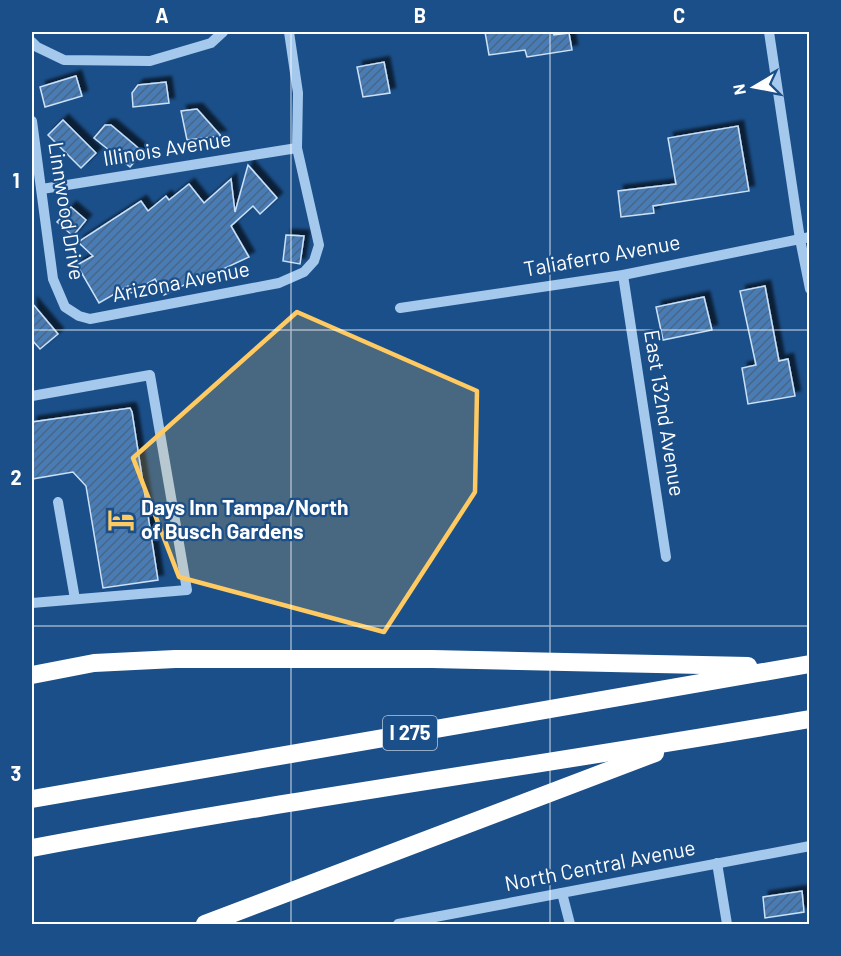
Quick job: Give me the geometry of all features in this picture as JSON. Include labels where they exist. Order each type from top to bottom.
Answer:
[{"type":"highway","points":[[32,675],[94,663],[175,659],[432,659],[789,667]]},
{"type":"highway","name":"I 275","points":[[32,799],[810,664]]},
{"type":"highway","name":"I 275","points":[[32,848],[138,828],[810,719]]},
{"type":"highway","points":[[205,924],[691,740]]},
{"type":"street","points":[[32,42],[37,47],[64,60],[150,61],[211,43],[223,32]]},
{"type":"street","points":[[289,32],[298,93],[297,148]]},
{"type":"street","points":[[770,32],[805,238],[810,289]]},
{"type":"street","name":"Linnwood Drive","points":[[32,121],[53,279],[65,307]]},
{"type":"street","name":"Illinois Avenue","points":[[42,189],[297,148]]},
{"type":"street","name":"Arizona Avenue","points":[[65,307],[79,316],[90,319],[279,284],[304,272],[314,261],[319,245],[297,148]]},
{"type":"street","name":"Taliaferro Avenue","points":[[400,308],[623,275],[805,238]]},
{"type":"street","name":"East 132nd Avenue","points":[[623,275],[666,557]]},
{"type":"street","points":[[32,396],[150,375],[187,590],[32,603]]},
{"type":"street","points":[[58,502],[75,599]]},
{"type":"street","name":"North Central Avenue","points":[[398,924],[810,846]]},
{"type":"street","points":[[717,863],[728,924]]},
{"type":"street","points":[[562,893],[570,924]]},
{"type":"highlighted area","points":[[297,312],[477,391],[475,492],[384,632],[179,577],[133,458]]},
{"type":"building","points":[[485,32],[553,32],[554,35],[569,33],[572,50],[527,57],[525,50],[489,55]]},
{"type":"building","points":[[384,62],[390,93],[363,97],[357,67]]},
{"type":"building","points":[[76,76],[82,96],[45,107],[40,87]]},
{"type":"building","points":[[166,82],[169,103],[133,107],[132,93],[138,85]]},
{"type":"building","points":[[197,109],[221,136],[187,140],[181,111]]},
{"type":"building","points":[[63,120],[96,153],[81,168],[48,135]]},
{"type":"building","points":[[105,125],[111,125],[143,152],[130,167],[94,138]]},
{"type":"building","points":[[738,126],[749,191],[653,206],[654,213],[621,217],[618,191],[676,184],[668,138]]},
{"type":"building","points":[[248,165],[277,198],[260,214],[253,206],[231,226],[249,257],[164,295],[155,279],[131,293],[128,286],[99,303],[77,265],[93,256],[78,242],[141,201],[148,211],[166,196],[169,200],[189,184],[204,203],[231,179],[235,212]]},
{"type":"building","points":[[71,207],[86,220],[73,236],[57,222]]},
{"type":"building","points":[[286,235],[304,236],[300,264],[283,261]]},
{"type":"building","points":[[765,286],[779,361],[788,359],[795,396],[748,404],[742,368],[756,365],[740,291]]},
{"type":"building","points":[[704,297],[712,330],[663,340],[656,307]]},
{"type":"building","points":[[32,303],[58,334],[40,349],[32,340]]},
{"type":"building","name":"Days Inn Tampa/North of Busch Gardens","points":[[130,408],[158,580],[103,588],[86,486],[73,472],[32,479],[32,422]]},
{"type":"building","points":[[802,891],[804,912],[765,918],[763,897]]},
{"type":"place","name":"Days Inn Tampa/North of Busch Gardens","points":[[121,520]]}]
